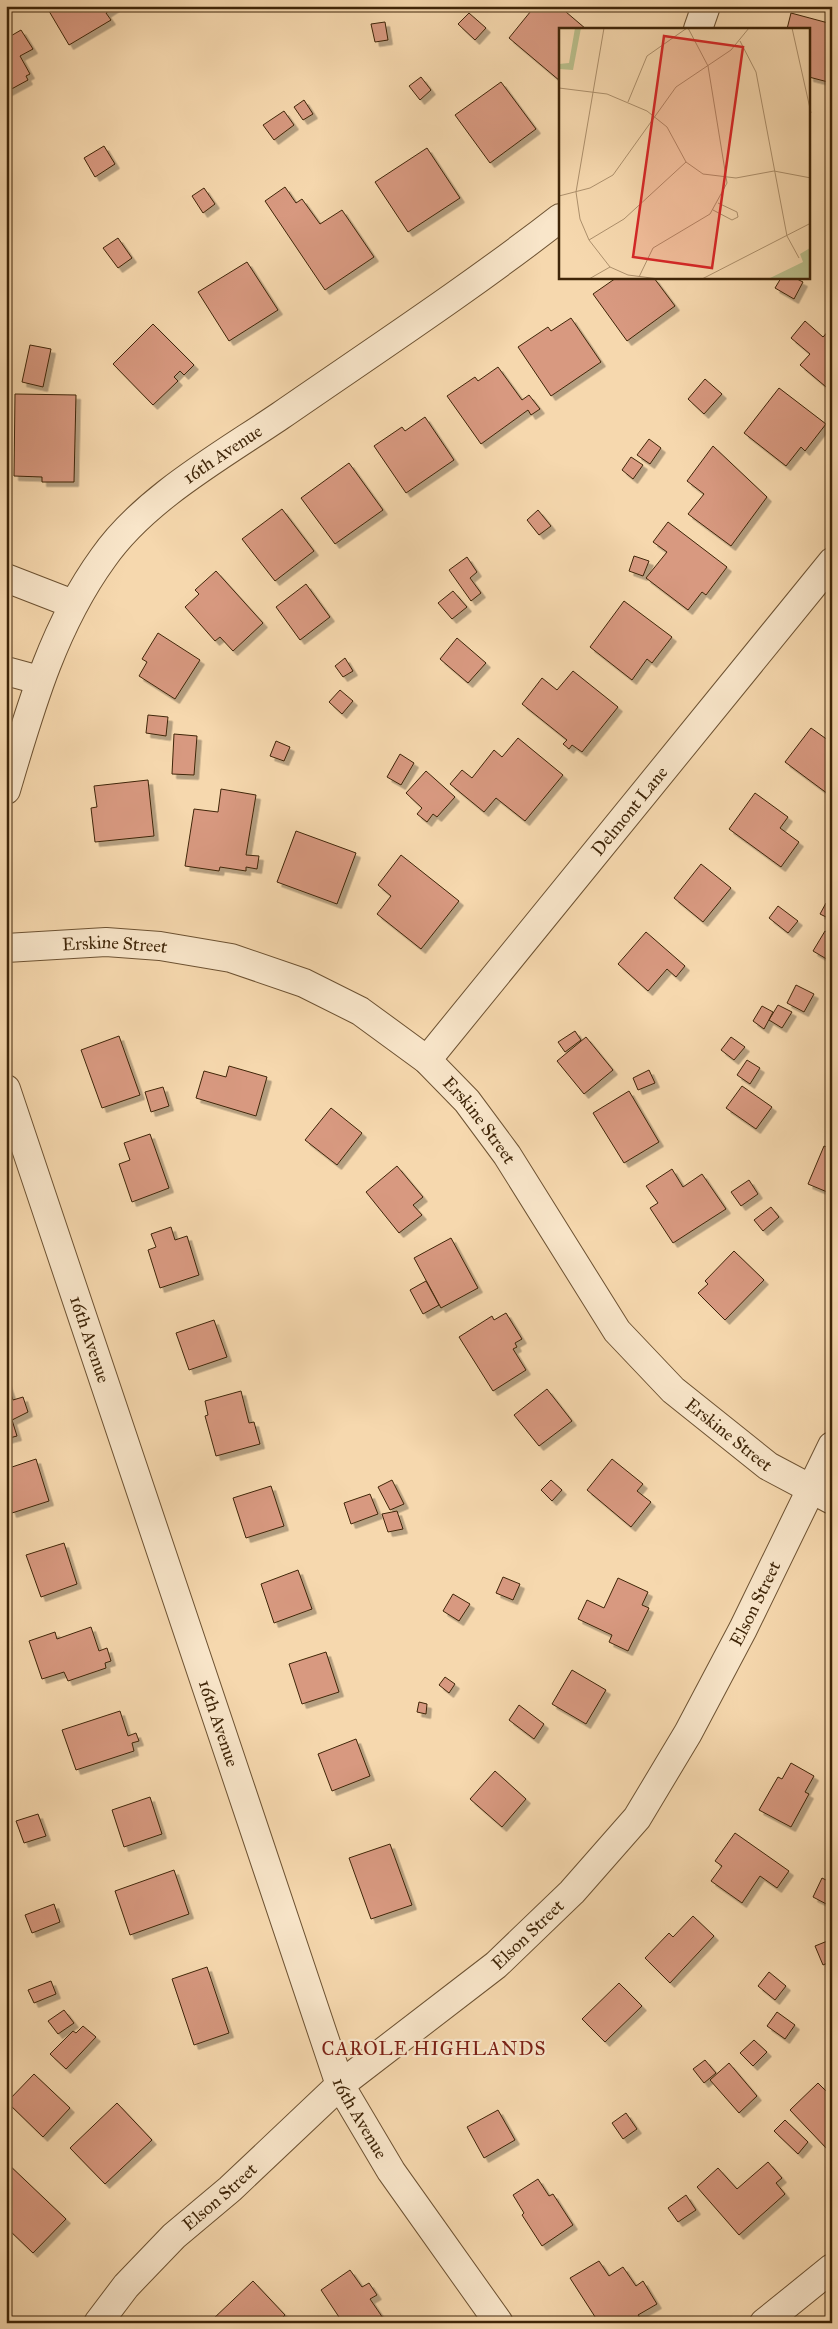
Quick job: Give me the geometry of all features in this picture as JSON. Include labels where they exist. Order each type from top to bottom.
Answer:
[{"type":"street","points":[[698,28],[706,6]]},
{"type":"street","name":"16th Avenue","points":[[6,790],[39,680],[73,604],[104,556],[138,518],[193,474],[487,275],[559,219]]},
{"type":"street","name":"Delmont Lane","points":[[428,1060],[832,562]]},
{"type":"street","points":[[6,578],[73,604]]},
{"type":"street","points":[[6,671],[39,680]]},
{"type":"street","name":"Erskine Street","points":[[6,948],[106,942],[160,946],[231,958],[304,983],[360,1011],[428,1060],[467,1101],[507,1155],[617,1331],[673,1390],[768,1466],[821,1495]]},
{"type":"street","name":"16th Avenue","points":[[6,1089],[340,2086],[391,2171],[499,2323]]},
{"type":"street","name":"Elson Street","points":[[98,2323],[126,2286],[174,2236],[230,2189],[340,2086],[496,1965],[572,1892],[636,1818],[688,1734],[743,1629],[821,1495],[832,1446]]},
{"type":"street","points":[[764,2323],[832,2268]]},
{"type":"building","points":[[46,6],[115,7],[106,13],[111,20],[69,45]]},
{"type":"building","points":[[535,6],[559,6],[585,28],[559,28],[559,80],[509,38]]},
{"type":"building","points":[[469,13],[486,28],[475,40],[458,24]]},
{"type":"building","points":[[791,13],[832,24],[832,66],[828,82],[810,77],[810,28],[787,28]]},
{"type":"building","points":[[385,22],[388,40],[375,42],[371,24]]},
{"type":"building","points":[[21,30],[33,49],[20,56],[30,74],[26,76],[28,80],[6,92],[6,31],[9,37]]},
{"type":"building","points":[[421,77],[431,90],[420,100],[409,86]]},
{"type":"building","points":[[501,82],[536,129],[490,163],[455,115]]},
{"type":"building","points":[[304,100],[313,114],[303,120],[294,107]]},
{"type":"building","points":[[284,111],[294,125],[274,140],[263,125]]},
{"type":"building","points":[[104,146],[115,164],[95,177],[84,158]]},
{"type":"building","points":[[427,148],[460,198],[408,232],[375,182]]},
{"type":"building","points":[[285,187],[296,203],[302,199],[320,224],[342,210],[374,257],[325,290],[265,201]]},
{"type":"building","points":[[204,188],[215,204],[203,213],[192,196]]},
{"type":"building","points":[[118,238],[132,258],[118,268],[103,248]]},
{"type":"building","points":[[247,262],[278,310],[229,341],[198,292]]},
{"type":"building","points":[[615,279],[655,279],[675,306],[627,341],[593,294]]},
{"type":"building","points":[[780,279],[797,279],[803,282],[794,299],[775,288]]},
{"type":"building","points":[[571,318],[601,362],[551,396],[518,347],[548,327],[551,331]]},
{"type":"building","points":[[805,321],[823,337],[832,327],[832,392],[800,365],[810,354],[791,338]]},
{"type":"building","points":[[153,324],[194,365],[184,375],[180,371],[174,377],[178,381],[153,405],[113,364]]},
{"type":"building","points":[[30,345],[51,349],[43,387],[22,382]]},
{"type":"building","points":[[498,367],[522,400],[529,395],[540,409],[531,415],[528,410],[481,444],[447,396],[475,377],[478,381]]},
{"type":"building","points":[[705,379],[722,394],[704,414],[688,399]]},
{"type":"building","points":[[779,388],[826,424],[805,451],[801,447],[786,466],[744,433]]},
{"type":"building","points":[[15,394],[76,395],[74,482],[42,482],[42,477],[14,476]]},
{"type":"building","points":[[425,417],[454,460],[406,493],[374,446],[402,427],[405,431]]},
{"type":"building","points":[[649,439],[661,448],[650,464],[637,455]]},
{"type":"building","points":[[713,446],[767,497],[731,546],[688,514],[704,494],[687,481]]},
{"type":"building","points":[[631,457],[643,465],[633,479],[622,470]]},
{"type":"building","points":[[349,463],[383,510],[335,544],[301,498]]},
{"type":"building","points":[[282,509],[314,551],[275,581],[242,539]]},
{"type":"building","points":[[538,510],[551,526],[539,535],[527,520]]},
{"type":"building","points":[[668,522],[727,567],[706,595],[702,592],[688,610],[646,578],[667,552],[653,542]]},
{"type":"building","points":[[634,556],[649,561],[643,576],[629,571]]},
{"type":"building","points":[[467,557],[477,572],[470,578],[481,593],[471,601],[449,570]]},
{"type":"building","points":[[216,571],[263,623],[233,651],[220,637],[215,641],[185,607],[199,594],[195,590]]},
{"type":"building","points":[[306,584],[330,617],[300,640],[276,607]]},
{"type":"building","points":[[453,591],[467,607],[452,619],[438,603]]},
{"type":"building","points":[[624,601],[672,637],[652,663],[647,659],[632,680],[590,647]]},
{"type":"building","points":[[158,633],[200,660],[175,699],[139,676],[147,662],[142,659]]},
{"type":"building","points":[[457,638],[486,663],[468,683],[440,659]]},
{"type":"building","points":[[345,658],[353,671],[343,677],[335,666]]},
{"type":"building","points":[[573,671],[618,707],[582,752],[572,745],[569,749],[563,744],[567,740],[522,704],[542,678],[557,690]]},
{"type":"building","points":[[340,690],[353,701],[342,714],[329,702]]},
{"type":"building","points":[[148,715],[168,717],[166,736],[146,733]]},
{"type":"building","points":[[811,728],[832,743],[832,797],[785,762]]},
{"type":"building","points":[[174,734],[197,736],[194,775],[172,774]]},
{"type":"building","points":[[518,738],[563,775],[525,821],[496,798],[484,812],[450,784],[462,770],[472,778],[494,750],[502,757]]},
{"type":"building","points":[[276,741],[290,747],[284,761],[270,756]]},
{"type":"building","points":[[400,754],[414,763],[401,785],[387,777]]},
{"type":"building","points":[[426,771],[455,797],[437,817],[433,814],[427,822],[417,814],[422,808],[406,793]]},
{"type":"building","points":[[148,780],[154,836],[95,842],[91,808],[97,807],[94,786]]},
{"type":"building","points":[[221,789],[256,795],[246,855],[259,856],[257,869],[246,867],[246,871],[220,867],[219,871],[185,866],[194,809],[218,812]]},
{"type":"building","points":[[755,793],[788,817],[780,828],[799,842],[781,867],[729,829]]},
{"type":"building","points":[[296,831],[356,853],[337,904],[277,882]]},
{"type":"building","points":[[401,855],[459,901],[421,949],[377,914],[391,896],[378,885]]},
{"type":"building","points":[[701,864],[731,888],[703,922],[674,898]]},
{"type":"building","points":[[826,903],[832,906],[832,920],[820,914]]},
{"type":"building","points":[[778,906],[798,921],[788,933],[769,918]]},
{"type":"building","points":[[825,931],[832,935],[830,961],[813,951]]},
{"type":"building","points":[[646,932],[685,966],[676,977],[667,969],[648,991],[618,964]]},
{"type":"building","points":[[796,985],[814,994],[804,1012],[787,1003]]},
{"type":"building","points":[[778,1005],[792,1012],[782,1028],[769,1020]]},
{"type":"building","points":[[762,1006],[773,1012],[764,1029],[753,1021]]},
{"type":"building","points":[[575,1031],[581,1040],[565,1052],[558,1042]]},
{"type":"building","points":[[119,1036],[140,1095],[102,1108],[81,1050]]},
{"type":"building","points":[[586,1037],[613,1070],[584,1094],[557,1061]]},
{"type":"building","points":[[731,1037],[745,1047],[734,1060],[721,1050]]},
{"type":"building","points":[[747,1060],[760,1068],[750,1084],[737,1075]]},
{"type":"building","points":[[229,1066],[267,1077],[256,1116],[196,1098],[204,1071],[226,1077]]},
{"type":"building","points":[[649,1070],[655,1083],[638,1090],[633,1078]]},
{"type":"building","points":[[742,1086],[772,1107],[756,1129],[726,1108]]},
{"type":"building","points":[[163,1087],[169,1106],[151,1112],[145,1092]]},
{"type":"building","points":[[629,1091],[659,1142],[624,1163],[593,1113]]},
{"type":"building","points":[[331,1108],[362,1133],[337,1165],[305,1140]]},
{"type":"building","points":[[150,1134],[169,1188],[132,1202],[119,1164],[130,1160],[124,1143]]},
{"type":"building","points":[[824,1146],[832,1149],[832,1194],[808,1184]]},
{"type":"building","points":[[397,1166],[423,1197],[413,1205],[422,1215],[399,1233],[366,1192]]},
{"type":"building","points":[[672,1169],[683,1187],[702,1174],[726,1209],[673,1243],[650,1208],[658,1203],[646,1186]]},
{"type":"building","points":[[749,1180],[758,1194],[741,1206],[731,1192]]},
{"type":"building","points":[[771,1207],[779,1217],[763,1231],[754,1220]]},
{"type":"building","points":[[171,1227],[175,1240],[187,1236],[199,1275],[160,1288],[148,1250],[156,1247],[151,1234]]},
{"type":"building","points":[[451,1238],[478,1288],[441,1308],[414,1258]]},
{"type":"building","points":[[734,1251],[764,1280],[725,1320],[698,1293],[708,1284],[705,1281]]},
{"type":"building","points":[[426,1281],[439,1305],[423,1314],[410,1290]]},
{"type":"building","points":[[506,1313],[522,1339],[515,1343],[517,1347],[513,1349],[526,1370],[493,1391],[459,1337],[492,1316],[494,1320]]},
{"type":"building","points":[[214,1320],[227,1357],[189,1370],[176,1333]]},
{"type":"building","points":[[6,1380],[13,1400],[23,1397],[28,1412],[12,1420],[17,1436],[6,1439]]},
{"type":"building","points":[[547,1389],[572,1421],[539,1446],[514,1415]]},
{"type":"building","points":[[241,1391],[249,1423],[254,1422],[260,1444],[216,1456],[205,1416],[208,1415],[205,1401]]},
{"type":"building","points":[[36,1459],[49,1501],[12,1513],[6,1495],[6,1469]]},
{"type":"building","points":[[612,1459],[643,1484],[637,1491],[651,1502],[631,1527],[587,1490]]},
{"type":"building","points":[[392,1480],[404,1504],[390,1510],[378,1487]]},
{"type":"building","points":[[551,1480],[562,1490],[552,1501],[541,1490]]},
{"type":"building","points":[[271,1486],[284,1526],[246,1538],[233,1498]]},
{"type":"building","points":[[370,1494],[378,1514],[351,1524],[344,1503]]},
{"type":"building","points":[[397,1511],[403,1529],[388,1532],[382,1514]]},
{"type":"building","points":[[64,1543],[77,1584],[41,1597],[26,1555]]},
{"type":"building","points":[[298,1570],[312,1609],[274,1623],[261,1584]]},
{"type":"building","points":[[503,1577],[520,1584],[513,1600],[496,1593]]},
{"type":"building","points":[[618,1578],[648,1592],[642,1605],[649,1608],[628,1651],[609,1642],[612,1635],[578,1619],[587,1600],[604,1608]]},
{"type":"building","points":[[453,1594],[470,1604],[459,1621],[443,1611]]},
{"type":"building","points":[[91,1627],[99,1651],[107,1648],[111,1661],[105,1663],[106,1668],[68,1681],[64,1672],[42,1679],[29,1641],[55,1632],[57,1639]]},
{"type":"building","points":[[326,1652],[339,1692],[302,1704],[289,1664]]},
{"type":"building","points":[[572,1670],[606,1690],[586,1724],[552,1704]]},
{"type":"building","points":[[445,1677],[455,1684],[449,1693],[439,1685]]},
{"type":"building","points":[[419,1702],[427,1704],[426,1714],[417,1712]]},
{"type":"building","points":[[519,1705],[544,1724],[534,1739],[509,1720]]},
{"type":"building","points":[[120,1711],[128,1736],[136,1733],[139,1741],[132,1743],[134,1751],[76,1770],[62,1730]]},
{"type":"building","points":[[356,1739],[370,1776],[332,1791],[318,1754]]},
{"type":"building","points":[[791,1763],[814,1776],[805,1792],[809,1794],[791,1827],[759,1810],[778,1777],[782,1779]]},
{"type":"building","points":[[495,1771],[526,1799],[502,1827],[470,1799]]},
{"type":"building","points":[[150,1797],[162,1834],[124,1847],[112,1810]]},
{"type":"building","points":[[38,1814],[46,1836],[24,1843],[16,1821]]},
{"type":"building","points":[[735,1833],[789,1871],[777,1888],[760,1876],[742,1903],[711,1881],[722,1866],[715,1861]]},
{"type":"building","points":[[390,1844],[412,1905],[371,1919],[349,1858]]},
{"type":"building","points":[[174,1870],[189,1914],[130,1935],[115,1891]]},
{"type":"building","points":[[822,1878],[832,1883],[832,1907],[813,1897]]},
{"type":"building","points":[[54,1904],[60,1922],[32,1933],[25,1915]]},
{"type":"building","points":[[693,1916],[714,1936],[670,1983],[645,1958],[669,1933],[673,1937]]},
{"type":"building","points":[[830,1940],[832,1961],[823,1965],[815,1946]]},
{"type":"building","points":[[207,1967],[229,2033],[194,2045],[172,1979]]},
{"type":"building","points":[[769,1972],[786,1986],[775,2000],[758,1986]]},
{"type":"building","points":[[51,1981],[56,1994],[34,2003],[28,1990]]},
{"type":"building","points":[[619,1983],[642,2006],[605,2042],[582,2019]]},
{"type":"building","points":[[64,2010],[74,2023],[58,2034],[48,2021]]},
{"type":"building","points":[[777,2012],[795,2025],[785,2039],[767,2026]]},
{"type":"building","points":[[83,2026],[96,2037],[66,2069],[50,2054],[73,2031],[76,2033]]},
{"type":"building","points":[[754,2040],[767,2052],[753,2066],[740,2053]]},
{"type":"building","points":[[705,2060],[716,2073],[704,2083],[693,2069]]},
{"type":"building","points":[[729,2063],[757,2096],[739,2113],[710,2080]]},
{"type":"building","points":[[34,2074],[70,2108],[43,2137],[7,2102]]},
{"type":"building","points":[[818,2083],[832,2097],[832,2147],[828,2150],[790,2110]]},
{"type":"building","points":[[117,2103],[152,2140],[105,2184],[70,2148]]},
{"type":"building","points":[[498,2110],[515,2140],[484,2158],[467,2127]]},
{"type":"building","points":[[626,2113],[637,2129],[623,2139],[612,2123]]},
{"type":"building","points":[[785,2120],[808,2142],[798,2154],[774,2131]]},
{"type":"building","points":[[6,2162],[66,2219],[33,2253],[6,2227]]},
{"type":"building","points":[[768,2162],[782,2178],[776,2183],[785,2194],[739,2235],[697,2187],[718,2168],[737,2189]]},
{"type":"building","points":[[538,2179],[549,2196],[553,2194],[573,2225],[542,2246],[522,2215],[524,2213],[513,2195]]},
{"type":"building","points":[[686,2195],[696,2210],[678,2222],[668,2208]]},
{"type":"building","points":[[599,2261],[609,2276],[623,2267],[636,2286],[643,2281],[657,2304],[638,2315],[641,2319],[636,2323],[599,2323],[570,2278]]},
{"type":"building","points":[[350,2270],[362,2287],[369,2283],[377,2295],[370,2299],[385,2321],[382,2323],[343,2323],[321,2290]]},
{"type":"building","points":[[253,2281],[285,2315],[277,2323],[213,2323],[212,2320]]},
{"type":"district","name":"CAROLE HIGHLANDS","points":[[434,2048]]}]
